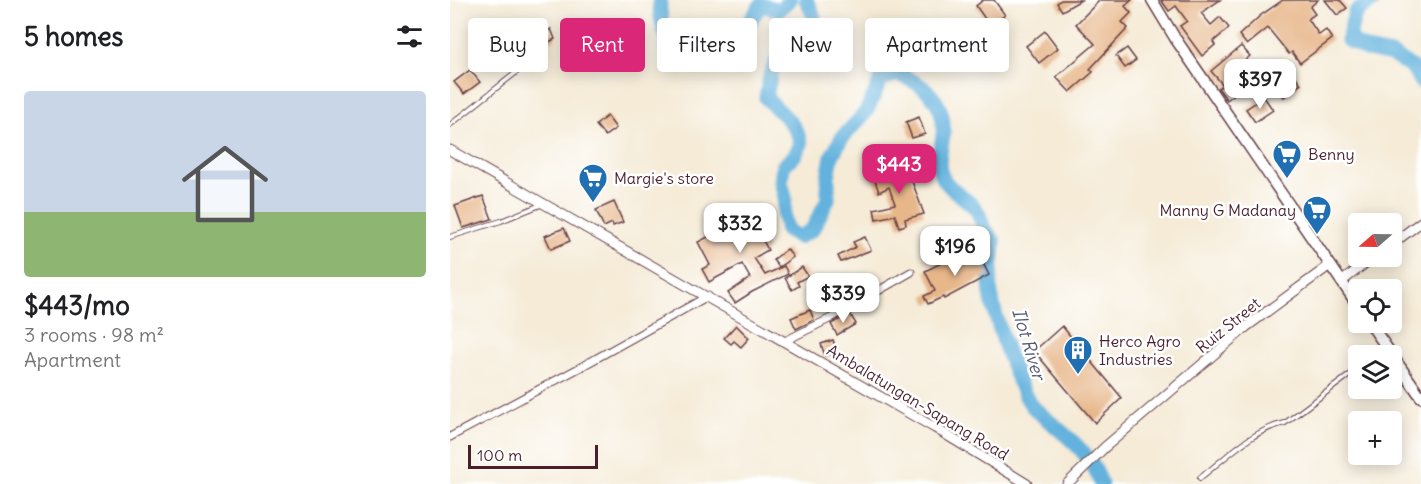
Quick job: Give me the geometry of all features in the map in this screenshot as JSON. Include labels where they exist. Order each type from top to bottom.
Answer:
[{"type":"main road","points":[[1152,0],[1175,38],[1348,292]]},
{"type":"main road","points":[[1402,370],[1421,398]]},
{"type":"street","name":"Ambalatungan-Sapang Road","points":[[450,150],[708,296],[1027,484]]},
{"type":"street","points":[[1402,236],[1421,222]]},
{"type":"street","name":"Ruiz Street","points":[[1067,484],[1105,447],[1246,327],[1330,265]]},
{"type":"street","points":[[1341,282],[1361,267]]},
{"type":"street","points":[[785,341],[831,318],[911,272]]},
{"type":"street","points":[[450,436],[708,296]]},
{"type":"lane","points":[[450,125],[517,72]]},
{"type":"lane","points":[[450,237],[544,204]]},
{"type":"lane","points":[[1200,478],[1258,432],[1285,423],[1348,376]]},
{"type":"building","points":[[983,0],[994,0],[1005,15],[1001,18],[984,18],[976,6]]},
{"type":"building","points":[[1061,0],[1081,0],[1062,11],[1057,3]]},
{"type":"building","points":[[1100,0],[1132,0],[1125,6],[1131,13],[1122,22],[1128,28],[1090,69],[1093,72],[1070,92],[1056,77],[1095,44],[1076,24]]},
{"type":"building","points":[[1161,0],[1220,0],[1201,13],[1211,25],[1220,17],[1229,28],[1202,56],[1180,26],[1187,21],[1176,6],[1169,11]]},
{"type":"building","points":[[1283,0],[1318,0],[1310,7],[1315,14],[1308,19],[1319,35],[1326,30],[1332,39],[1300,63],[1292,52],[1289,54],[1268,28],[1247,45],[1239,35],[1261,15]]},
{"type":"building","points":[[1325,0],[1340,0],[1347,8],[1337,15]]},
{"type":"building","points":[[551,29],[555,39],[548,42],[548,30]]},
{"type":"building","points":[[1045,31],[1058,48],[1039,63],[1026,46]]},
{"type":"building","points":[[1241,46],[1250,56],[1234,70],[1246,85],[1227,100],[1218,88],[1223,85],[1211,71]]},
{"type":"building","points":[[1127,48],[1136,60],[1125,68],[1116,56]]},
{"type":"building","points":[[468,72],[472,72],[480,82],[464,94],[454,82]]},
{"type":"building","points":[[1294,74],[1301,84],[1284,97],[1277,88]]},
{"type":"building","points":[[1264,97],[1273,110],[1255,122],[1246,109]]},
{"type":"building","points":[[607,116],[616,128],[605,136],[596,125]]},
{"type":"building","points":[[919,117],[925,134],[912,138],[906,122]]},
{"type":"building","points":[[905,162],[924,214],[905,219],[906,225],[899,227],[895,215],[876,219],[874,209],[895,204],[889,187],[879,192],[874,178],[886,173],[885,170]]},
{"type":"building","points":[[483,196],[492,219],[463,228],[455,206]]},
{"type":"building","points":[[614,202],[623,222],[613,226],[612,223],[604,227],[596,210]]},
{"type":"building","points":[[763,209],[770,222],[757,229],[768,250],[754,258],[765,275],[784,266],[788,274],[735,303],[728,293],[750,278],[742,264],[709,282],[702,269],[710,265],[698,242]]},
{"type":"building","points":[[564,228],[570,241],[551,249],[545,236]]},
{"type":"building","points":[[865,237],[871,250],[841,262],[838,256],[856,247],[853,242]]},
{"type":"building","points":[[787,249],[793,257],[779,267],[773,260]]},
{"type":"building","points":[[978,253],[989,275],[944,299],[943,297],[928,304],[924,296],[935,291],[925,271],[949,259],[952,265]]},
{"type":"building","points":[[802,267],[808,276],[797,282],[799,286],[792,290],[785,278]]},
{"type":"building","points":[[810,310],[814,320],[796,329],[791,318]]},
{"type":"building","points":[[850,314],[856,324],[837,335],[831,324]]},
{"type":"building","points":[[736,325],[749,338],[741,347],[734,341],[731,344],[724,338]]},
{"type":"building","name":"Herco Agro Industries","points":[[1062,326],[1122,398],[1095,423],[1034,351]]},
{"type":"building","points":[[833,340],[837,352],[825,356],[821,344]]},
{"type":"waterway","name":"Ilot River","points":[[660,0],[662,21],[669,41],[684,60],[698,66],[709,64],[730,48],[761,5],[779,10],[790,0]]},
{"type":"waterway","name":"Ilot River","points":[[806,0],[814,19],[814,36],[804,48],[783,52],[779,57],[771,73],[766,98],[792,124],[801,144],[794,156],[783,166],[781,182],[785,197],[784,216],[787,231],[799,237],[812,230],[828,199],[828,177],[832,156],[841,139],[866,112],[881,80],[897,74],[925,89],[937,103],[943,122],[939,162],[942,177],[976,209],[994,242],[990,279],[992,296],[1006,350],[1021,386],[1035,409],[1082,451],[1090,461],[1101,484]]},
{"type":"waterway","points":[[1374,0],[1355,13],[1348,40],[1367,50],[1392,55],[1413,68],[1421,82]]},
{"type":"place","name":"Benny","points":[[1287,180]]},
{"type":"place","name":"Margie's store","points":[[593,204]]},
{"type":"place","name":"Manny G Madanay","points":[[1317,236]]},
{"type":"place","name":"Herco Agro Industries","points":[[1078,376]]}]
